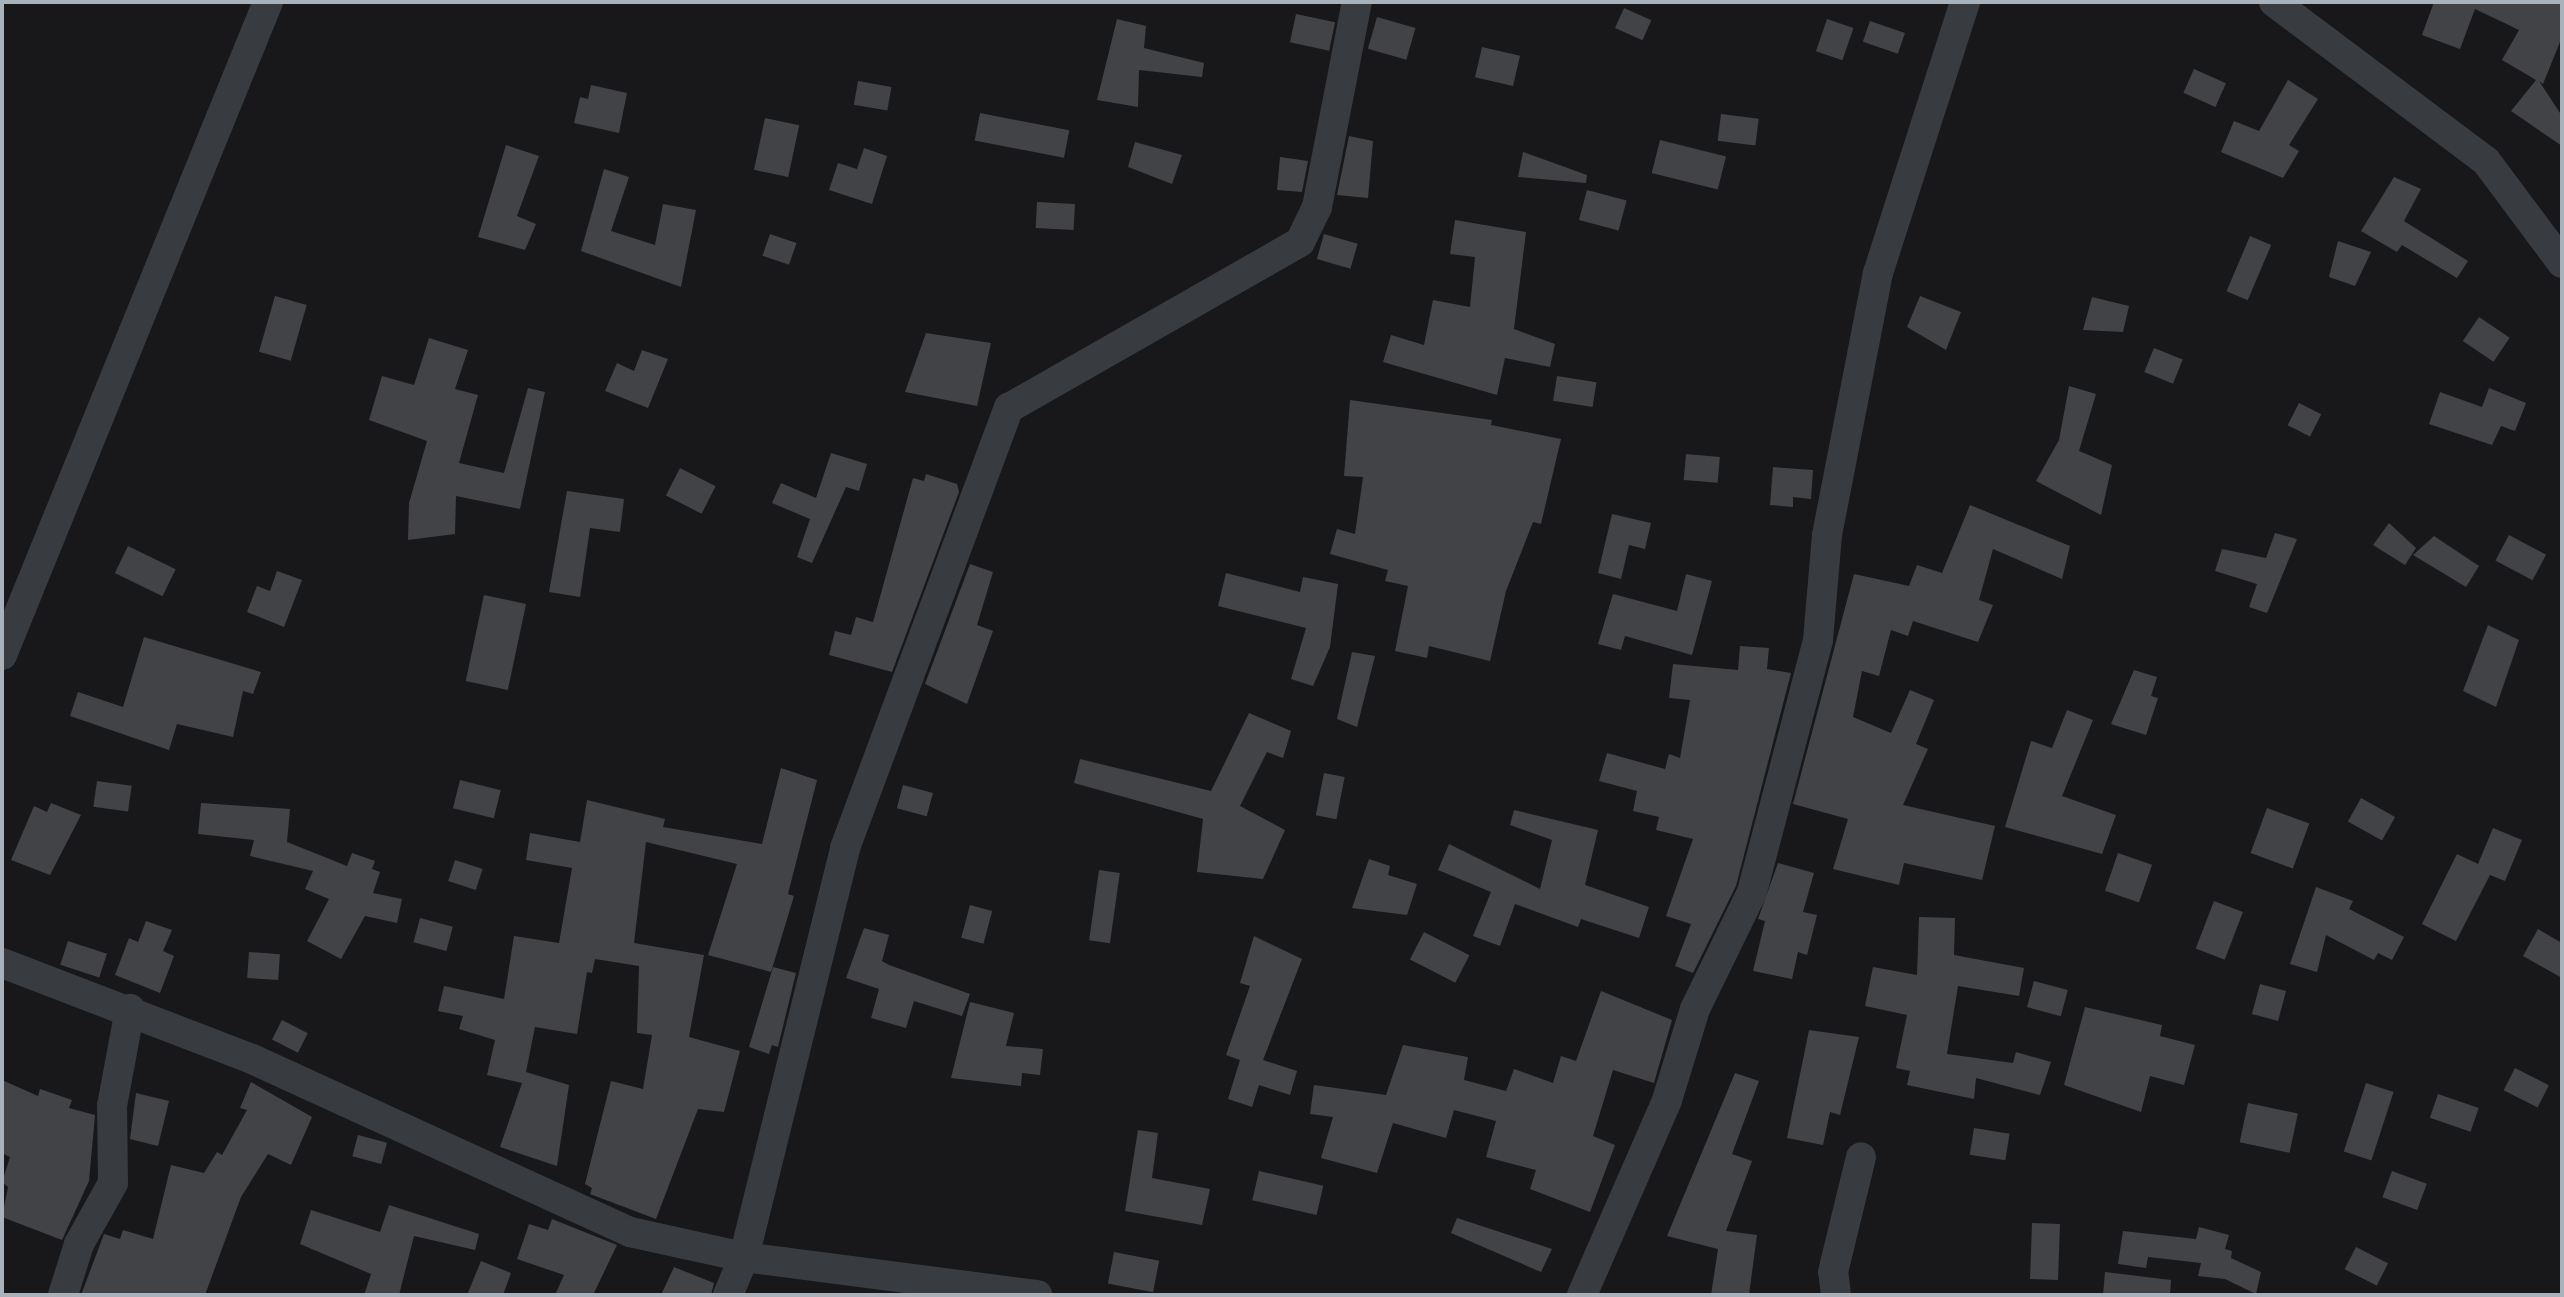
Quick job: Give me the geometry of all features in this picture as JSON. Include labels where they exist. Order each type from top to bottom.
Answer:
[{"type":"street","points":[[2,655],[268,2]]},
{"type":"street","points":[[729,1295],[744,1256],[845,848],[1009,408],[1300,242],[1317,207],[1357,2]]},
{"type":"street","points":[[1582,1295],[1667,1100],[1695,1009],[1752,892],[1818,640],[1828,535],[1878,273],[1965,2]]},
{"type":"street","points":[[2274,2],[2486,161],[2562,263]]},
{"type":"street","points":[[2,963],[130,1009],[630,1232],[744,1256],[1038,1295]]},
{"type":"street","points":[[63,1295],[79,1244],[113,1183],[112,1106],[130,1009]]},
{"type":"street","points":[[1836,1295],[1833,1272],[1861,1157]]},
{"type":"building","points":[[2434,2],[2562,2],[2562,37],[2543,84],[2539,81],[2562,116],[2562,146],[2511,111],[2536,80],[2502,60],[2519,30],[2475,9],[2460,49],[2422,35]]},
{"type":"building","points":[[1624,8],[1651,20],[1642,40],[1615,28]]},
{"type":"building","points":[[1296,14],[1335,22],[1329,51],[1290,42]]},
{"type":"building","points":[[1377,17],[1415,28],[1406,60],[1368,49]]},
{"type":"building","points":[[1117,19],[1146,26],[1144,48],[1204,63],[1202,77],[1139,70],[1138,107],[1097,100]]},
{"type":"building","points":[[1827,19],[1853,28],[1842,60],[1816,51]]},
{"type":"building","points":[[1870,21],[1905,33],[1898,54],[1863,42]]},
{"type":"building","points":[[1482,47],[1520,56],[1513,86],[1475,77]]},
{"type":"building","points":[[2194,69],[2226,83],[2215,107],[2183,93]]},
{"type":"building","points":[[2288,80],[2318,99],[2289,145],[2299,151],[2283,178],[2221,152],[2234,121],[2259,131]]},
{"type":"building","points":[[858,81],[891,87],[887,111],[854,105]]},
{"type":"building","points":[[591,85],[627,93],[619,133],[574,123],[580,97],[588,99]]},
{"type":"building","points":[[980,113],[1069,130],[1064,158],[975,140]]},
{"type":"building","points":[[1721,114],[1759,119],[1755,145],[1718,141]]},
{"type":"building","points":[[765,118],[799,125],[788,177],[754,170]]},
{"type":"building","points":[[1349,136],[1373,141],[1368,198],[1337,195]]},
{"type":"building","points":[[1660,140],[1726,156],[1718,189],[1652,173]]},
{"type":"building","points":[[1135,142],[1182,155],[1172,184],[1128,167]]},
{"type":"building","points":[[506,145],[539,156],[517,216],[536,224],[525,250],[478,237]]},
{"type":"building","points":[[864,148],[887,156],[872,204],[829,190],[838,163],[857,169]]},
{"type":"building","points":[[1523,152],[1587,175],[1586,183],[1518,177]]},
{"type":"building","points":[[1280,157],[1308,161],[1302,192],[1277,190]]},
{"type":"building","points":[[604,169],[629,177],[611,231],[655,245],[663,204],[696,210],[681,287],[581,251]]},
{"type":"building","points":[[2394,177],[2421,189],[2404,221],[2468,261],[2457,278],[2402,245],[2397,252],[2361,231]]},
{"type":"building","points":[[1587,190],[1627,201],[1619,231],[1579,220]]},
{"type":"building","points":[[1037,202],[1075,204],[1074,230],[1036,228]]},
{"type":"building","points":[[1455,220],[1526,232],[1514,329],[1555,344],[1550,367],[1505,358],[1497,395],[1383,362],[1391,335],[1424,345],[1433,300],[1470,307],[1475,257],[1450,254]]},
{"type":"building","points":[[770,234],[796,243],[789,265],[763,256]]},
{"type":"building","points":[[1324,234],[1358,244],[1350,269],[1317,259]]},
{"type":"building","points":[[2250,236],[2271,245],[2248,300],[2227,291]]},
{"type":"building","points":[[2338,241],[2371,252],[2355,286],[2329,277]]},
{"type":"building","points":[[275,296],[307,305],[291,361],[259,352]]},
{"type":"building","points":[[1920,296],[1961,312],[1946,350],[1907,327]]},
{"type":"building","points":[[2092,297],[2129,306],[2123,332],[2083,330]]},
{"type":"building","points":[[2479,317],[2510,338],[2493,362],[2463,341]]},
{"type":"building","points":[[926,333],[991,343],[977,406],[905,392]]},
{"type":"building","points":[[429,338],[468,350],[455,389],[478,395],[459,463],[504,473],[528,388],[545,392],[520,509],[456,496],[455,534],[408,540],[409,503],[427,441],[369,420],[382,376],[414,385]]},
{"type":"building","points":[[2154,348],[2183,360],[2173,384],[2144,372]]},
{"type":"building","points":[[642,350],[668,359],[648,408],[605,391],[617,363],[634,371]]},
{"type":"building","points":[[1557,376],[1597,382],[1593,407],[1553,401]]},
{"type":"building","points":[[2069,386],[2096,394],[2079,451],[2112,465],[2101,515],[2036,481],[2059,440]]},
{"type":"building","points":[[2489,388],[2526,403],[2515,431],[2501,426],[2492,445],[2429,424],[2440,392],[2482,407]]},
{"type":"building","points":[[1350,400],[1492,420],[1491,425],[1561,439],[1541,524],[1533,522],[1506,591],[1490,661],[1429,646],[1427,658],[1395,651],[1408,586],[1385,581],[1388,570],[1330,554],[1337,529],[1355,534],[1363,477],[1344,476]]},
{"type":"building","points":[[2299,403],[2321,414],[2310,437],[2288,425]]},
{"type":"building","points":[[831,453],[867,464],[859,491],[846,487],[812,563],[797,557],[810,519],[772,503],[781,483],[816,498]]},
{"type":"building","points":[[1686,454],[1720,457],[1718,483],[1684,480]]},
{"type":"building","points":[[1773,467],[1813,470],[1811,499],[1793,497],[1793,507],[1770,505]]},
{"type":"building","points":[[680,468],[716,486],[702,514],[666,496]]},
{"type":"building","points":[[926,474],[957,484],[959,492],[892,672],[829,655],[835,631],[851,635],[856,617],[873,622],[913,478],[924,481]]},
{"type":"building","points":[[567,491],[624,499],[620,532],[590,528],[580,597],[549,592]]},
{"type":"building","points":[[1970,505],[2070,546],[2062,579],[1993,549],[1979,600],[1993,605],[1978,642],[1913,621],[1908,636],[1891,630],[1879,676],[1862,671],[1853,717],[1891,733],[1910,690],[1934,700],[1916,744],[1928,749],[1903,805],[1995,826],[1982,880],[1904,863],[1899,885],[1833,869],[1848,819],[1793,804],[1854,574],[1909,586],[1917,565],[1942,573]]},
{"type":"building","points":[[1612,514],[1651,523],[1645,549],[1629,545],[1621,579],[1598,573]]},
{"type":"building","points":[[2389,523],[2416,548],[2405,565],[2373,545]]},
{"type":"building","points":[[2275,533],[2297,539],[2267,613],[2249,607],[2257,584],[2215,571],[2222,549],[2266,558]]},
{"type":"building","points":[[2509,535],[2546,555],[2532,580],[2495,561]]},
{"type":"building","points":[[2434,536],[2479,566],[2466,587],[2413,555]]},
{"type":"building","points":[[128,546],[176,569],[162,596],[115,573]]},
{"type":"building","points":[[970,564],[993,572],[977,625],[993,631],[967,704],[925,684]]},
{"type":"building","points":[[277,571],[302,580],[284,627],[247,612],[257,586],[270,591]]},
{"type":"building","points":[[1226,573],[1300,592],[1303,577],[1338,584],[1330,647],[1313,686],[1291,679],[1306,628],[1218,606]]},
{"type":"building","points":[[1686,574],[1712,581],[1692,655],[1625,636],[1621,650],[1598,644],[1613,594],[1677,611]]},
{"type":"building","points":[[484,595],[526,604],[508,690],[466,681]]},
{"type":"building","points":[[2488,625],[2519,640],[2496,707],[2463,691]]},
{"type":"building","points":[[144,637],[261,672],[253,694],[243,691],[233,737],[177,724],[169,750],[70,716],[78,692],[123,707]]},
{"type":"building","points":[[1740,646],[1769,648],[1767,669],[1791,673],[1736,886],[1693,973],[1675,966],[1691,924],[1666,916],[1693,839],[1656,830],[1659,817],[1633,811],[1637,791],[1599,781],[1607,753],[1665,769],[1669,754],[1680,758],[1690,700],[1669,698],[1673,664],[1738,670]]},
{"type":"building","points":[[1352,652],[1375,656],[1357,727],[1337,719]]},
{"type":"building","points":[[2134,670],[2157,677],[2151,696],[2158,698],[2146,735],[2111,724]]},
{"type":"building","points":[[2067,710],[2093,720],[2062,796],[2116,815],[2102,854],[2005,827],[2031,741],[2052,748]]},
{"type":"building","points":[[1249,713],[1291,731],[1283,758],[1267,752],[1240,806],[1285,830],[1263,879],[1197,872],[1203,819],[1074,783],[1080,759],[1211,791]]},
{"type":"building","points":[[781,768],[817,780],[788,894],[794,896],[771,972],[708,955],[737,864],[646,842],[634,943],[704,955],[689,1037],[740,1051],[724,1112],[698,1109],[656,1219],[590,1194],[592,1188],[585,1184],[611,1081],[643,1089],[652,1035],[637,1033],[639,966],[595,959],[592,973],[587,972],[577,1034],[535,1027],[526,1072],[569,1085],[557,1166],[500,1147],[522,1083],[487,1075],[495,1040],[459,1029],[463,1016],[438,1011],[444,986],[504,999],[514,936],[559,943],[572,868],[526,860],[530,833],[580,842],[587,800],[665,819],[663,827],[762,844]]},
{"type":"building","points":[[1324,773],[1345,777],[1336,819],[1316,815]]},
{"type":"building","points":[[460,780],[501,790],[494,818],[453,808]]},
{"type":"building","points":[[97,781],[132,786],[128,812],[93,807]]},
{"type":"building","points":[[903,785],[933,793],[927,816],[897,808]]},
{"type":"building","points":[[2361,798],[2395,817],[2382,841],[2348,822]]},
{"type":"building","points":[[51,803],[81,815],[50,875],[11,860],[34,806],[47,812]]},
{"type":"building","points":[[201,803],[290,809],[287,842],[347,866],[352,853],[375,861],[372,869],[380,872],[373,893],[402,899],[397,923],[365,916],[341,959],[307,941],[329,899],[305,889],[313,871],[250,856],[254,840],[198,834]]},
{"type":"building","points":[[2267,808],[2309,823],[2293,868],[2251,853]]},
{"type":"building","points":[[1514,810],[1598,830],[1585,885],[1649,907],[1639,938],[1581,919],[1578,927],[1515,904],[1500,946],[1473,936],[1491,892],[1438,870],[1449,844],[1540,889],[1552,840],[1510,825]]},
{"type":"building","points":[[2493,828],[2522,840],[2505,881],[2490,875],[2456,941],[2422,924],[2457,854],[2478,864]]},
{"type":"building","points":[[2118,853],[2152,865],[2139,903],[2105,891]]},
{"type":"building","points":[[1369,859],[1390,866],[1388,875],[1417,884],[1407,915],[1352,908]]},
{"type":"building","points":[[455,860],[483,869],[476,890],[448,881]]},
{"type":"building","points":[[1778,863],[1814,873],[1803,912],[1817,915],[1807,955],[1798,952],[1792,979],[1753,971],[1765,921],[1758,919]]},
{"type":"building","points":[[1099,870],[1120,873],[1110,943],[1089,940]]},
{"type":"building","points":[[2316,887],[2353,901],[2349,909],[2404,937],[2392,960],[2378,953],[2374,960],[2326,935],[2317,972],[2290,964]]},
{"type":"building","points":[[2214,901],[2243,912],[2225,960],[2196,949]]},
{"type":"building","points":[[970,905],[992,911],[983,944],[961,938]]},
{"type":"building","points":[[1919,917],[1955,918],[1954,955],[2024,968],[2019,996],[1958,986],[1947,1054],[2013,1063],[2016,1052],[2051,1062],[2040,1095],[1976,1078],[1974,1099],[1907,1085],[1910,1071],[1896,1068],[1907,1015],[1865,1006],[1873,967],[1917,975]]},
{"type":"building","points":[[420,918],[453,927],[446,951],[414,942]]},
{"type":"building","points":[[146,921],[172,930],[163,951],[174,956],[160,993],[115,975],[129,938],[138,942]]},
{"type":"building","points":[[864,928],[889,935],[882,961],[970,994],[962,1016],[914,1001],[906,1028],[871,1018],[879,989],[846,978]]},
{"type":"building","points":[[2538,929],[2562,943],[2562,978],[2523,956]]},
{"type":"building","points":[[1424,932],[1469,955],[1455,983],[1410,960]]},
{"type":"building","points":[[1254,936],[1302,959],[1263,1060],[1297,1071],[1290,1095],[1259,1085],[1252,1107],[1228,1099],[1240,1060],[1226,1055],[1250,986],[1240,983]]},
{"type":"building","points":[[68,941],[107,954],[99,977],[60,965]]},
{"type":"building","points":[[249,952],[280,954],[278,980],[247,978]]},
{"type":"building","points":[[773,967],[796,973],[778,1047],[772,1045],[769,1054],[749,1047]]},
{"type":"building","points":[[2034,981],[2068,990],[2061,1016],[2027,1007]]},
{"type":"building","points":[[2260,984],[2286,991],[2278,1021],[2252,1014]]},
{"type":"building","points":[[1601,991],[1672,1020],[1654,1083],[1613,1070],[1593,1136],[1615,1145],[1590,1212],[1530,1189],[1536,1170],[1486,1157],[1496,1121],[1454,1110],[1446,1138],[1393,1123],[1377,1173],[1321,1158],[1333,1117],[1310,1114],[1314,1085],[1386,1095],[1403,1045],[1468,1057],[1464,1080],[1506,1091],[1514,1069],[1553,1083],[1561,1056],[1576,1061]]},
{"type":"building","points":[[970,1002],[1014,1013],[1006,1046],[1043,1049],[1040,1075],[1022,1073],[1021,1086],[951,1078]]},
{"type":"building","points":[[2085,1007],[2162,1025],[2160,1036],[2195,1045],[2184,1085],[2150,1076],[2141,1112],[2064,1085]]},
{"type":"building","points":[[282,1020],[308,1033],[298,1053],[272,1040]]},
{"type":"building","points":[[1809,1030],[1859,1037],[1840,1115],[1830,1112],[1823,1145],[1787,1138]]},
{"type":"building","points":[[2515,1068],[2549,1085],[2538,1108],[2504,1090]]},
{"type":"building","points":[[1735,1073],[1759,1081],[1732,1154],[1752,1161],[1726,1231],[1757,1235],[1749,1295],[1711,1295],[1718,1249],[1667,1236]]},
{"type":"building","points":[[2,1080],[38,1096],[40,1089],[72,1100],[69,1108],[95,1115],[89,1181],[62,1240],[2,1217],[8,1187],[2,1182],[10,1157],[2,1153]]},
{"type":"building","points":[[251,1082],[312,1117],[291,1165],[268,1154],[241,1197],[205,1295],[81,1295],[104,1234],[120,1239],[123,1230],[153,1239],[171,1165],[204,1173],[217,1152],[222,1155],[247,1110],[240,1108]]},
{"type":"building","points":[[2366,1083],[2394,1092],[2371,1160],[2344,1151]]},
{"type":"building","points":[[136,1093],[169,1101],[158,1146],[130,1139]]},
{"type":"building","points":[[2438,1094],[2479,1108],[2471,1132],[2430,1118]]},
{"type":"building","points":[[2248,1103],[2298,1114],[2290,1153],[2240,1142]]},
{"type":"building","points":[[1974,1128],[2010,1134],[2005,1160],[1970,1155]]},
{"type":"building","points":[[1138,1130],[1158,1133],[1152,1178],[1210,1189],[1202,1225],[1125,1211]]},
{"type":"building","points":[[358,1135],[387,1143],[381,1164],[352,1156]]},
{"type":"building","points":[[1259,1171],[1323,1186],[1317,1215],[1252,1200]]},
{"type":"building","points":[[2392,1171],[2427,1184],[2417,1210],[2382,1197]]},
{"type":"building","points":[[389,1205],[479,1234],[475,1250],[414,1236],[399,1295],[364,1295],[371,1274],[300,1244],[311,1210],[380,1232]]},
{"type":"building","points":[[1457,1218],[1552,1249],[1541,1272],[1451,1233]]},
{"type":"building","points":[[552,1219],[617,1245],[593,1295],[555,1295],[564,1275],[517,1259],[529,1224],[548,1230]]},
{"type":"building","points":[[2032,1223],[2060,1224],[2058,1280],[2030,1279]]},
{"type":"building","points":[[2199,1227],[2229,1235],[2225,1249],[2232,1251],[2231,1258],[2261,1272],[2256,1294],[2225,1279],[2198,1276],[2201,1263],[2148,1257],[2146,1268],[2118,1264],[2123,1231],[2196,1239]]},
{"type":"building","points":[[2356,1247],[2388,1263],[2377,1286],[2345,1269]]},
{"type":"building","points":[[1114,1252],[1159,1261],[1153,1292],[1108,1283]]},
{"type":"building","points":[[481,1261],[511,1273],[503,1295],[467,1295]]},
{"type":"building","points":[[674,1267],[714,1283],[711,1295],[661,1295]]},
{"type":"building","points":[[2105,1272],[2171,1280],[2170,1295],[2103,1295]]}]
